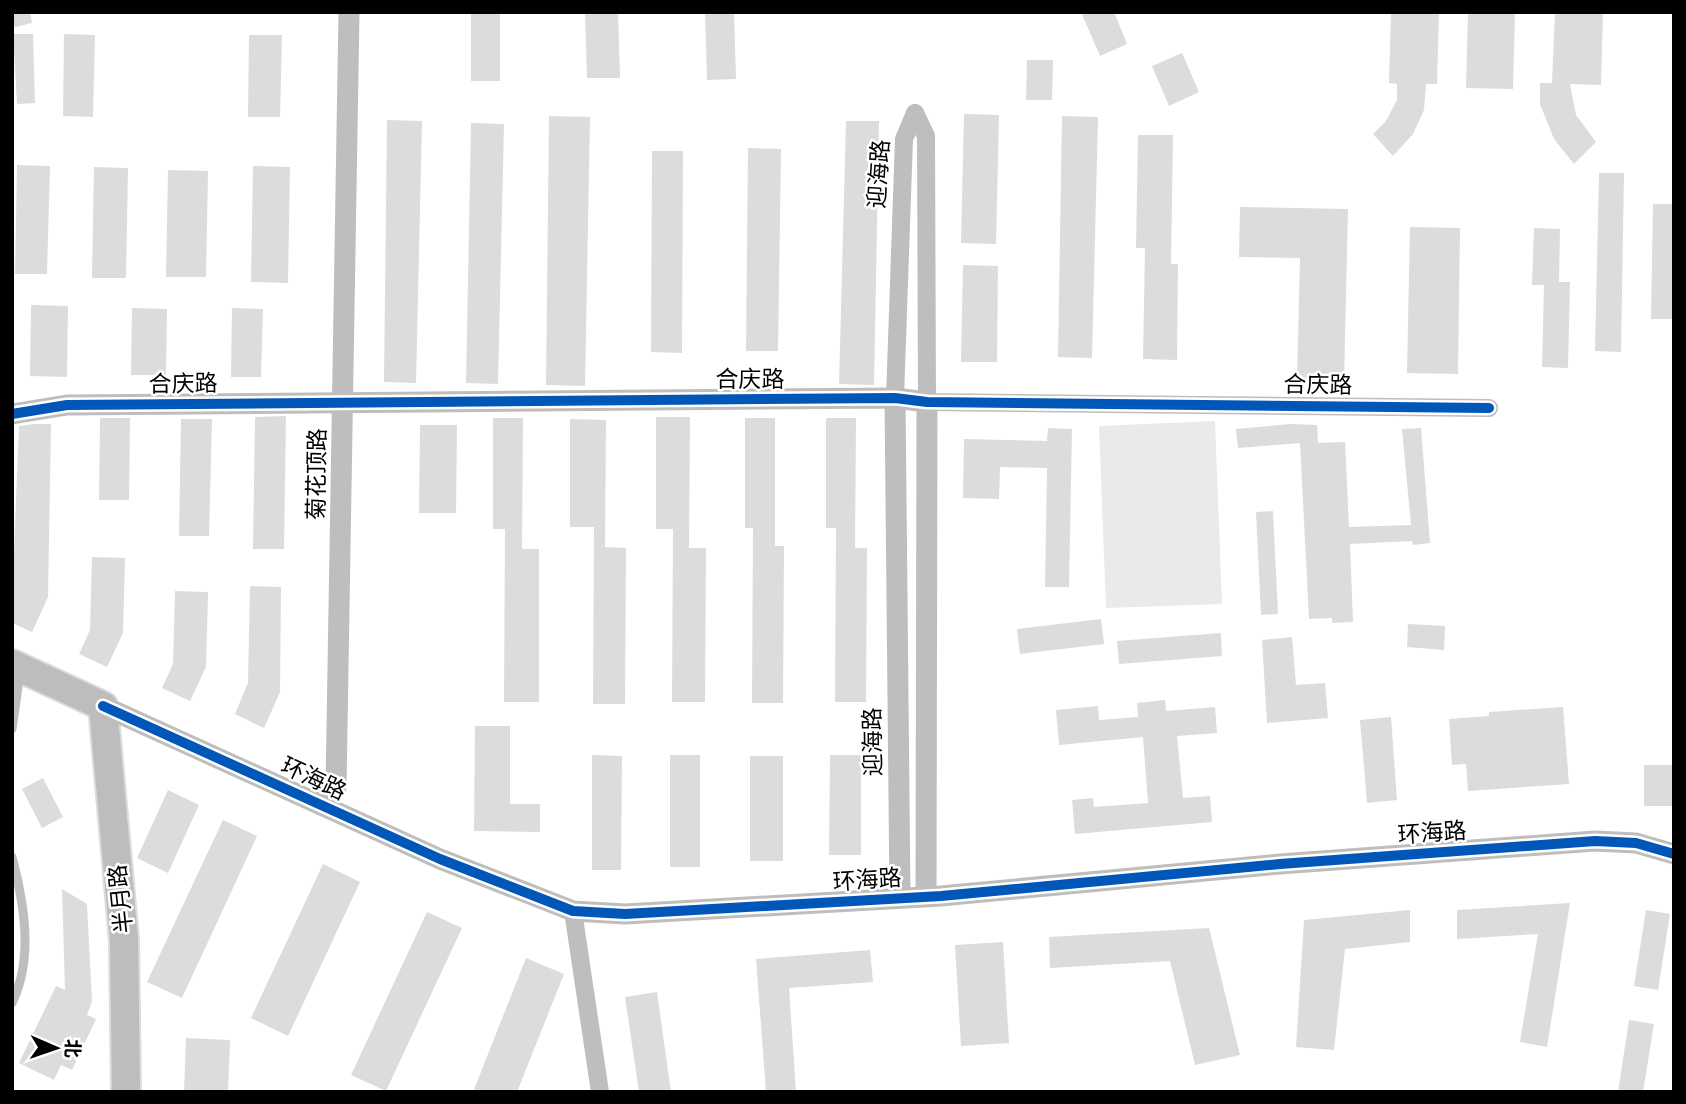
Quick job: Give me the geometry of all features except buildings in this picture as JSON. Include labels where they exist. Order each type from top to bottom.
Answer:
[{"type":"main road","name":"环海路","points":[[17,666],[103,706]]},
{"type":"main road","name":"半月路","points":[[103,706],[124,940],[126,1092]]},
{"type":"street","name":"菊花顶路","points":[[321,804],[336,787],[349,12]]},
{"type":"street","name":"迎海路","points":[[900,898],[895,398],[904,139],[915,113],[926,136],[926,896]]},
{"type":"street","name":"合庆路","points":[[12,414],[67,405],[895,398],[927,402],[1489,408]]},
{"type":"street","name":"环海路","points":[[103,706],[440,859],[573,911],[625,914],[900,898],[1280,864],[1595,841],[1636,843],[1674,854]]},
{"type":"street","points":[[573,911],[600,1092]]},
{"type":"lane","points":[[12,729],[17,666]]},
{"type":"lane","points":[[12,857],[22,893],[26,940],[19,989],[12,1003]]},
{"type":"shaded area","points":[[1215,421],[1222,604],[1106,608],[1099,426]]},
{"type":"cycle path","points":[[12,414],[67,405],[895,398],[927,402],[1489,408]]},
{"type":"cycle path","points":[[103,706],[440,859],[573,911],[625,914],[941,896],[1280,864],[1595,841],[1636,843],[1674,854]]}]
